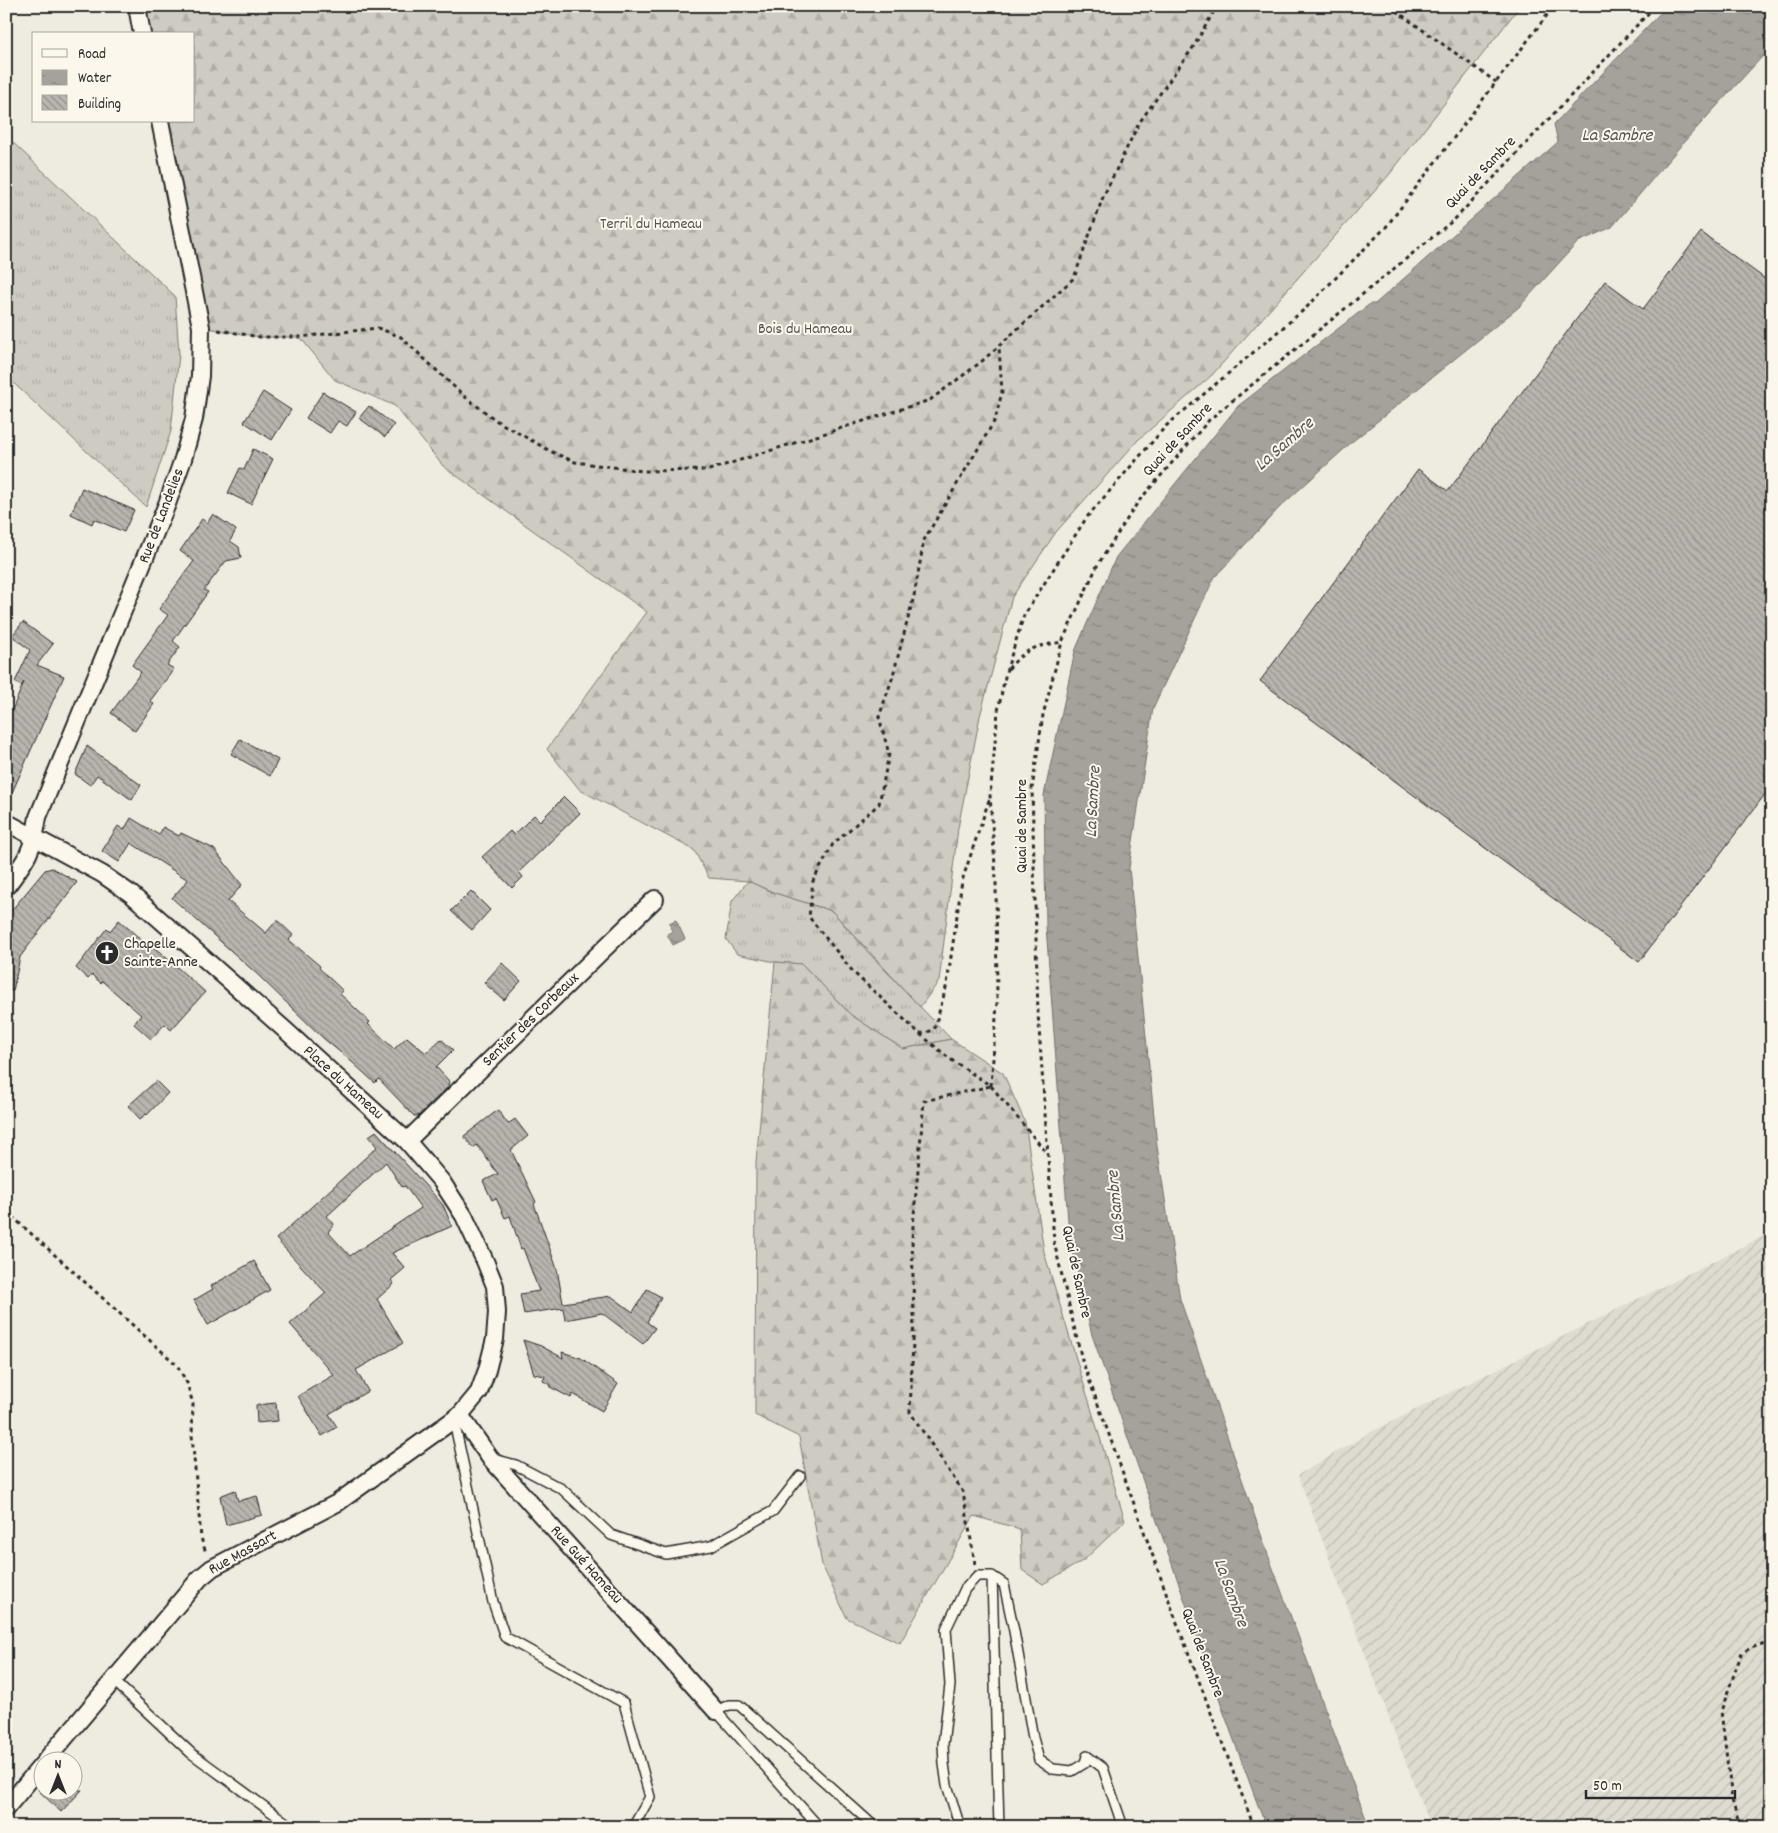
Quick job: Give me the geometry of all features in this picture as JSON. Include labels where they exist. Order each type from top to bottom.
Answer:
[{"type":"street","points":[[137,6],[142,32]]},
{"type":"street","name":"Rue de Landelies","points":[[6,887],[28,857],[35,837],[38,816],[167,504],[184,459],[194,419],[200,376],[201,327],[160,122]]},
{"type":"street","name":"Place du Hameau","points":[[6,822],[102,874],[132,894],[407,1141],[442,1182],[464,1216],[495,1286],[495,1339],[488,1370],[479,1392],[457,1418]]},
{"type":"street","name":"Sentier des Corbeaux","points":[[407,1141],[656,899]]},
{"type":"street","name":"Rue Gué Hameau","points":[[457,1418],[490,1458],[716,1711]]},
{"type":"street","name":"Rue Massart","points":[[55,1750],[200,1578],[212,1568],[336,1503],[457,1418]]},
{"type":"street","points":[[6,1808],[32,1777]]},
{"type":"lane","points":[[457,1418],[493,1602],[505,1637],[624,1703],[650,1797],[633,1827]]},
{"type":"lane","points":[[490,1458],[516,1465],[562,1488],[611,1535],[666,1554],[711,1546],[773,1511],[800,1476]]},
{"type":"lane","points":[[960,1827],[947,1785],[944,1764],[943,1744],[950,1685],[946,1629],[964,1589],[977,1576],[992,1576],[1004,1584],[1030,1725],[1039,1760],[1053,1769],[1072,1771],[1085,1763],[1087,1756],[1103,1768],[1123,1827]]},
{"type":"lane","points":[[992,1576],[999,1827]]},
{"type":"lane","points":[[114,1681],[191,1753],[292,1827]]},
{"type":"lane","points":[[819,1827],[716,1711],[729,1705],[739,1706],[875,1827]]},
{"type":"path","points":[[201,327],[260,337],[300,337],[378,328],[401,337],[458,390],[497,421],[552,452],[575,462],[644,471],[709,470],[930,400],[999,347],[1074,278],[1103,197],[1139,123],[1194,46],[1218,6]]},
{"type":"path","points":[[1389,6],[1496,82]]},
{"type":"path","points":[[991,1086],[997,1004],[996,879],[990,796],[998,711],[1006,672],[1024,615],[1087,517],[1166,426],[1306,308],[1386,226],[1554,6]]},
{"type":"path","name":"Quai de Sambre","points":[[1254,1827],[1176,1620],[1082,1360],[1054,1242],[1038,1014],[1032,789],[1043,715],[1062,642],[1097,566],[1138,502],[1210,419],[1456,218],[1655,6]]},
{"type":"path","points":[[999,347],[1002,392],[995,420],[924,540],[914,596],[892,679],[879,717],[890,754],[879,804],[833,844],[813,881],[809,917],[854,973],[950,1059],[991,1086],[1048,1153]]},
{"type":"path","points":[[1006,672],[1024,652],[1040,646],[1062,642]]},
{"type":"path","points":[[920,1034],[934,1030],[947,984],[962,881],[990,796]]},
{"type":"path","points":[[977,1576],[963,1492],[910,1412],[914,1318],[912,1238],[924,1101],[991,1086]]},
{"type":"path","points":[[6,1211],[177,1365],[187,1383],[193,1404],[192,1435],[201,1538],[212,1568]]},
{"type":"path","points":[[1740,1827],[1732,1800],[1721,1712],[1742,1652],[1772,1640]]},
{"type":"shaded area","points":[[1772,1232],[1772,1827],[1430,1827],[1298,1475],[1371,1432]]},
{"type":"green space","name":"Bois du Hameau","points":[[137,6],[1520,6],[1389,175],[1212,375],[1138,440],[1056,532],[1012,597],[980,716],[958,828],[939,981],[920,1007],[832,911],[775,893],[748,881],[709,878],[694,850],[580,790],[547,749],[647,612],[443,466],[395,406],[335,380],[300,337],[260,337],[201,327],[160,122],[195,122],[195,32],[142,32]]},
{"type":"green space","points":[[6,136],[175,296],[179,354],[171,431],[146,507],[6,376]]},
{"type":"green space","points":[[748,881],[775,893],[832,911],[867,951],[951,1039],[903,1049],[851,1015],[802,964],[775,962],[737,954],[726,939],[732,901]]},
{"type":"green space","points":[[775,962],[802,964],[851,1015],[903,1049],[951,1039],[1003,1073],[1025,1122],[1044,1252],[1125,1521],[1084,1560],[1043,1584],[1022,1570],[1020,1529],[974,1516],[900,1643],[847,1618],[822,1565],[799,1437],[755,1415],[756,1162]]},
{"type":"water","name":"La Sambre","points":[[1667,6],[1772,6],[1772,46],[1683,143],[1612,227],[1578,242],[1519,307],[1353,441],[1280,507],[1214,578],[1153,708],[1129,868],[1157,1146],[1180,1299],[1268,1555],[1369,1827],[1266,1827],[1224,1713],[1092,1335],[1069,1234],[1046,926],[1044,795],[1075,651],[1116,557],[1238,406],[1370,304],[1375,304],[1558,142],[1554,124]]},
{"type":"water","points":[[676,920],[685,939],[673,945],[667,934],[673,931],[669,923]]},
{"type":"building","points":[[1701,232],[1772,284],[1772,785],[1639,962],[1260,681],[1418,469],[1448,491],[1605,281],[1643,309]]},
{"type":"building","points":[[263,392],[291,410],[272,440],[244,422]]},
{"type":"building","points":[[323,392],[356,412],[347,426],[338,421],[330,433],[306,418]]},
{"type":"building","points":[[369,406],[394,425],[385,437],[359,418]]},
{"type":"building","points":[[253,449],[273,459],[251,504],[228,493],[240,468],[244,470]]},
{"type":"building","points":[[82,488],[134,510],[124,532],[94,519],[92,524],[71,514]]},
{"type":"building","points":[[213,514],[236,530],[230,541],[239,547],[241,558],[226,561],[204,590],[208,592],[173,641],[180,647],[167,665],[174,669],[150,701],[154,704],[135,731],[111,713],[141,672],[132,665],[168,615],[159,609],[194,561],[180,551],[202,519],[207,523]]},
{"type":"building","points":[[23,622],[53,644],[37,665],[64,676],[6,806],[6,707],[12,710],[24,682],[21,686],[15,682],[30,650],[12,636]]},
{"type":"building","points":[[240,739],[278,760],[270,776],[231,754]]},
{"type":"building","points":[[87,746],[141,785],[132,800],[97,775],[90,785],[75,774]]},
{"type":"building","points":[[564,797],[580,813],[519,872],[523,877],[512,888],[482,857],[510,831],[514,835],[534,815],[540,821]]},
{"type":"building","points":[[131,818],[159,835],[163,827],[179,836],[181,833],[214,849],[242,885],[228,901],[266,933],[277,920],[293,935],[289,940],[320,966],[319,968],[343,991],[340,994],[370,1022],[368,1024],[394,1049],[407,1037],[426,1053],[441,1039],[453,1050],[436,1067],[449,1081],[448,1087],[418,1116],[414,1116],[379,1079],[375,1083],[323,1038],[258,975],[172,898],[188,880],[131,843],[119,862],[102,851],[118,826],[124,830]]},
{"type":"building","points":[[52,868],[77,882],[20,957],[13,991],[6,990],[6,917],[45,870]]},
{"type":"building","points":[[471,891],[490,910],[472,930],[451,911]]},
{"type":"building","points":[[119,920],[146,944],[148,943],[161,953],[205,992],[171,1030],[165,1024],[151,1039],[134,1024],[141,1015],[102,981],[101,983],[92,975],[88,979],[76,968],[107,928],[110,931]]},
{"type":"building","points":[[502,963],[521,981],[504,1000],[484,983]]},
{"type":"building","points":[[156,1081],[168,1093],[147,1115],[140,1119],[128,1106]]},
{"type":"building","points":[[498,1110],[508,1124],[515,1119],[528,1136],[511,1150],[536,1202],[534,1204],[557,1269],[563,1303],[611,1296],[633,1312],[647,1289],[661,1297],[647,1322],[655,1328],[643,1344],[602,1313],[565,1320],[563,1308],[524,1314],[520,1294],[539,1291],[523,1248],[521,1249],[510,1216],[505,1218],[496,1198],[492,1200],[483,1181],[498,1174],[477,1145],[473,1148],[464,1136]]},
{"type":"building","points":[[376,1131],[443,1205],[452,1226],[392,1253],[405,1268],[391,1280],[394,1284],[377,1299],[403,1343],[356,1370],[368,1391],[329,1414],[337,1427],[322,1436],[298,1396],[334,1375],[290,1324],[326,1293],[276,1239],[377,1147],[369,1136]],"holes":[[[386,1162],[402,1187],[405,1186],[421,1208],[350,1256],[328,1232],[334,1224],[327,1216]]]},
{"type":"building","points":[[254,1261],[270,1290],[208,1325],[194,1300],[213,1289],[211,1286]]},
{"type":"building","points":[[523,1340],[541,1346],[563,1358],[562,1352],[581,1358],[618,1384],[602,1411],[573,1394],[571,1398],[550,1387],[551,1385],[543,1381],[545,1376],[534,1374]]},
{"type":"building","points":[[276,1403],[278,1421],[257,1423],[256,1405]]},
{"type":"building","points":[[235,1490],[238,1501],[257,1496],[262,1515],[226,1525],[220,1496]]},
{"type":"building","points":[[48,1800],[72,1800],[61,1812]]},
{"type":"place","name":"Chapelle Sainte-Anne","points":[[107,953]]},
{"type":"park label","name":"Terril du Hameau","points":[[651,224]]}]
